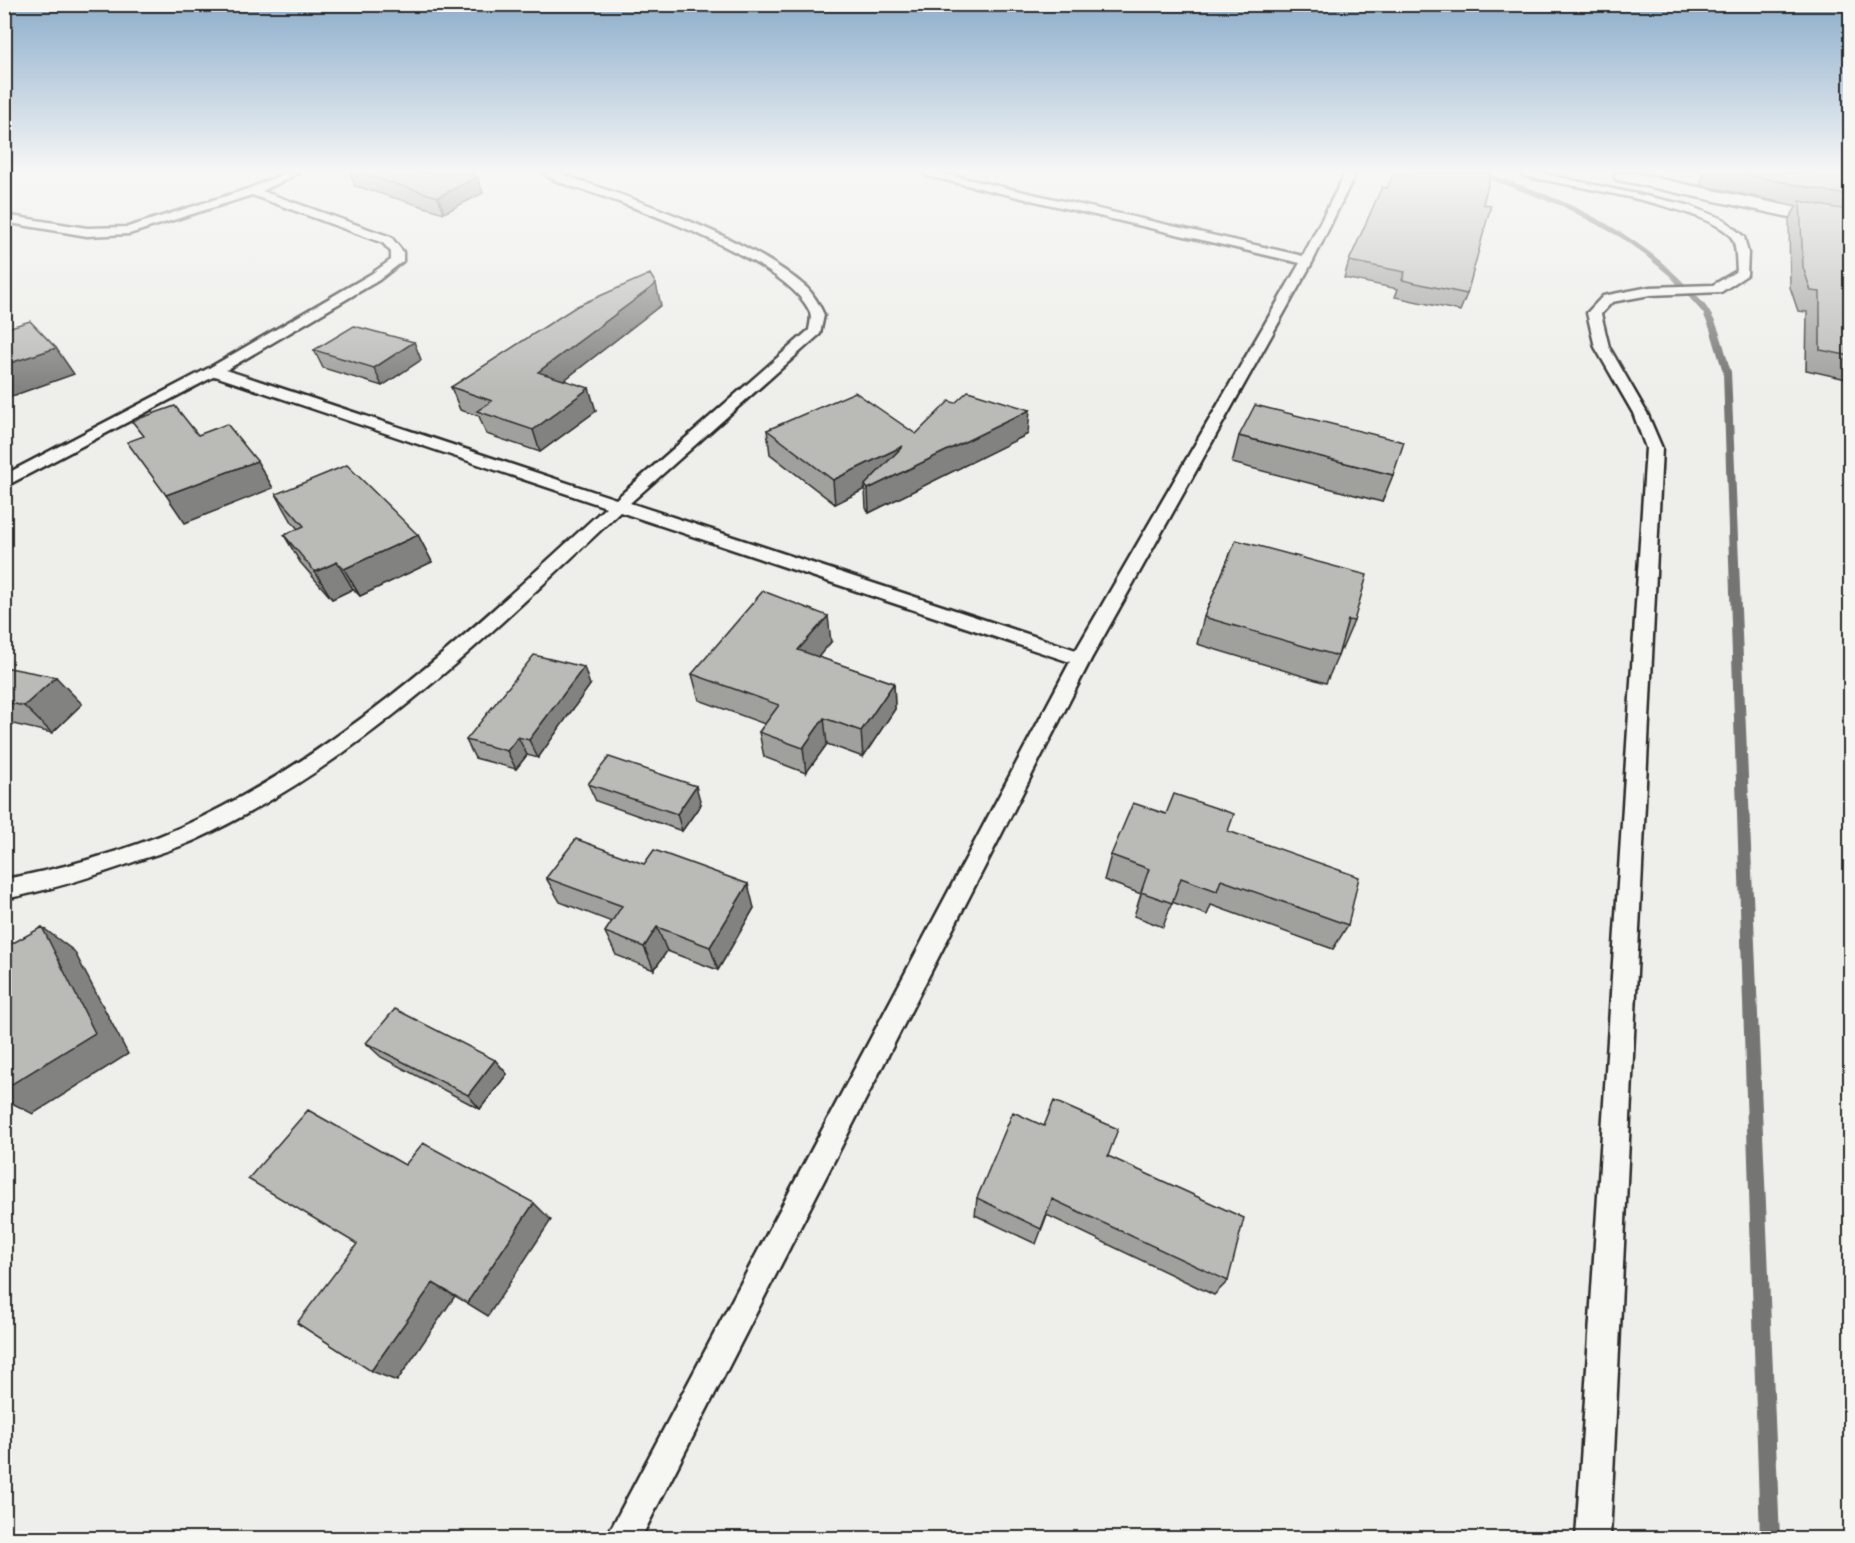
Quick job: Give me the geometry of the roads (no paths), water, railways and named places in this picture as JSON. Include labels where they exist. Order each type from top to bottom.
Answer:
[{"type":"lane","points":[[4,482],[214,371],[375,277],[397,261],[397,252],[391,245]]},
{"type":"lane","points":[[4,889],[98,866],[190,833],[271,789],[343,740],[430,671],[539,579],[815,331],[818,314],[809,297],[779,272],[728,245]]},
{"type":"lane","points":[[1238,245],[1307,261]]},
{"type":"lane","points":[[623,1539],[1081,659],[1315,245]]},
{"type":"lane","points":[[1593,1539],[1654,448],[1640,413],[1602,347],[1594,313],[1608,299],[1650,291],[1716,289],[1743,272],[1740,245]]},
{"type":"lane","points":[[214,371],[1081,659]]},
{"type":"waterway","points":[[1636,245],[1672,275],[1701,305],[1714,329],[1727,372],[1770,1538]]}]
